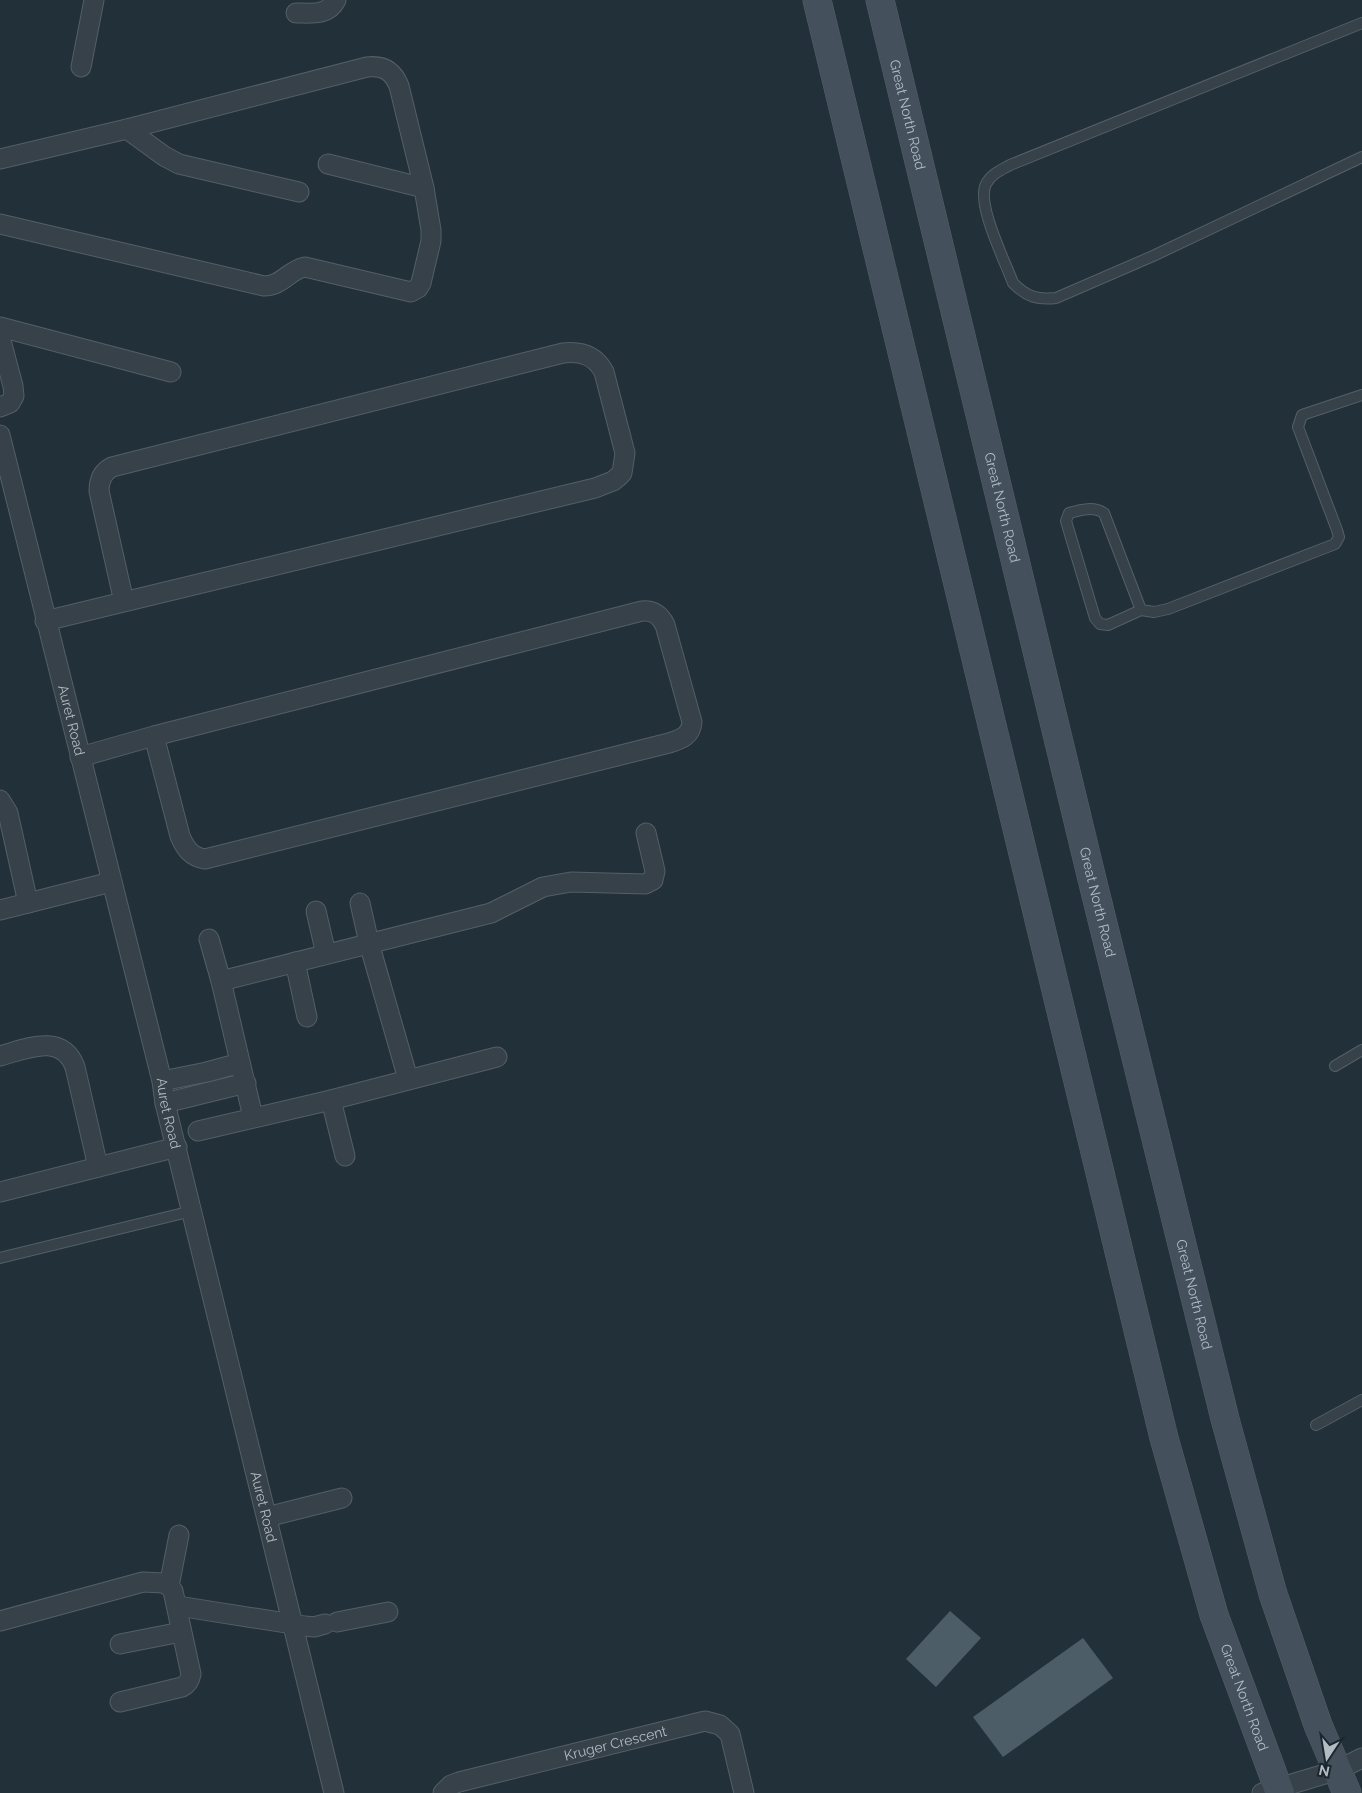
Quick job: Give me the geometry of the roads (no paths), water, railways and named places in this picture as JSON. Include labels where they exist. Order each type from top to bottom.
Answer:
[{"type":"main road","name":"Great North Road","points":[[817,0],[1164,1438],[1214,1615],[1273,1792]]},
{"type":"main road","name":"Great North Road","points":[[880,0],[1224,1419],[1273,1594],[1318,1726],[1342,1782]]},
{"type":"street","points":[[81,67],[94,0]]},
{"type":"street","points":[[296,13],[323,12],[333,6],[336,0]]},
{"type":"street","points":[[0,159],[128,129],[367,67],[378,67],[390,72],[399,86],[424,188],[431,241],[421,283],[418,288],[411,292],[305,267],[298,269],[279,283],[264,286],[0,224]]},
{"type":"street","points":[[128,129],[164,156],[179,164],[299,192]]},
{"type":"street","points":[[328,164],[424,188]]},
{"type":"street","points":[[0,327],[170,372]]},
{"type":"street","points":[[0,337],[14,394],[10,403],[0,407]]},
{"type":"street","points":[[46,621],[595,488],[613,482],[622,473],[625,453],[600,363],[589,356],[573,352],[563,353],[112,467],[102,475],[99,491],[124,602]]},
{"type":"street","name":"Auret Road","points":[[0,435],[162,1081],[165,1103],[334,1793]]},
{"type":"street","points":[[80,757],[154,736],[646,610],[658,615],[665,625],[692,722],[692,729],[689,734],[669,743],[205,859],[192,855],[182,841],[154,736]]},
{"type":"street","points":[[0,800],[8,813],[28,903]]},
{"type":"street","points":[[221,981],[491,913],[543,887],[571,882],[645,884],[653,880],[655,871],[646,833]]},
{"type":"street","points":[[0,910],[111,882]]},
{"type":"street","points":[[360,903],[369,943],[408,1079]]},
{"type":"street","points":[[316,911],[326,954]]},
{"type":"street","points":[[209,939],[246,1083],[252,1118]]},
{"type":"street","points":[[295,962],[307,1017]]},
{"type":"street","points":[[0,1056],[44,1046],[58,1048],[67,1054],[75,1067],[98,1167]]},
{"type":"street","points":[[198,1131],[331,1100],[497,1057]]},
{"type":"street","points":[[162,1081],[240,1063]]},
{"type":"street","points":[[165,1103],[246,1083]]},
{"type":"street","points":[[331,1100],[345,1156]]},
{"type":"street","points":[[0,1192],[177,1147]]},
{"type":"street","points":[[267,1517],[342,1498]]},
{"type":"street","points":[[169,1586],[179,1535]]},
{"type":"street","points":[[0,1621],[143,1582],[153,1582],[169,1586],[174,1591],[178,1606],[181,1632],[191,1674],[189,1682],[182,1687],[120,1702]]},
{"type":"street","points":[[178,1606],[314,1627],[388,1612]]},
{"type":"street","points":[[120,1644],[181,1632]]},
{"type":"street","name":"Kruger Crescent","points":[[443,1793],[451,1785],[459,1782],[705,1721],[720,1725],[730,1734],[744,1793]]},
{"type":"street","points":[[1273,1792],[1342,1782],[1362,1758]]},
{"type":"lane","points":[[1362,23],[1010,165],[994,174],[986,183],[983,193],[984,208],[1013,283],[1031,297],[1042,300],[1056,298],[1153,256],[1362,157]]},
{"type":"lane","points":[[1141,610],[1104,513],[1098,509],[1088,509],[1069,513],[1066,521],[1095,618],[1100,624],[1108,626],[1141,610],[1154,612],[1168,609],[1335,544],[1339,537],[1337,530],[1298,427],[1299,420],[1302,415],[1362,395]]},
{"type":"lane","points":[[1335,1066],[1362,1050]]},
{"type":"lane","points":[[0,1258],[192,1211]]},
{"type":"lane","points":[[1316,1425],[1362,1400]]}]
